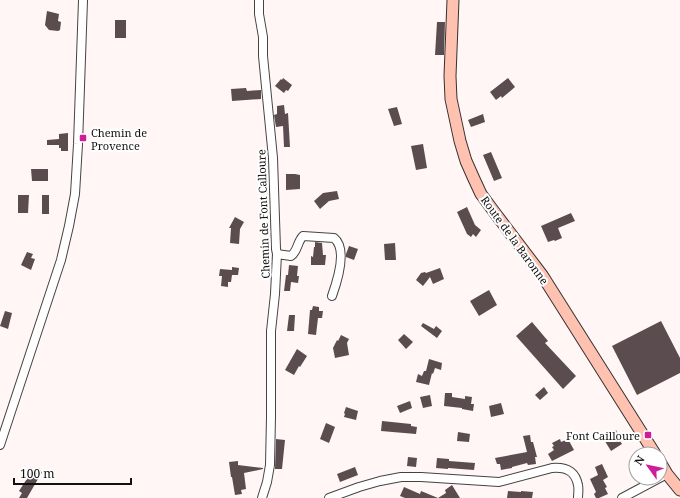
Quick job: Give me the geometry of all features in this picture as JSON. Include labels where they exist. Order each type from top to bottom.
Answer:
[{"type":"main road","name":"Route de la Baronne","points":[[453,0],[450,76],[451,100],[466,161],[481,194],[542,275],[650,446]]},
{"type":"main road","points":[[668,474],[680,490]]},
{"type":"street","points":[[0,444],[61,260],[75,194],[80,108],[83,0]]},
{"type":"street","name":"Chemin de Font Calloure","points":[[259,0],[264,37],[263,56],[273,158],[277,254],[276,290],[271,331],[270,459],[267,482],[262,498]]},
{"type":"street","points":[[277,254],[291,256],[296,253],[299,241],[303,236],[334,238],[338,241],[340,249],[340,265],[332,296]]},
{"type":"street","points":[[329,498],[359,487],[401,477],[499,482],[539,471],[557,468],[568,470],[574,475],[578,486],[578,498]]},
{"type":"street","points":[[622,498],[645,486]]},
{"type":"building","points":[[47,11],[59,14],[58,21],[61,22],[60,30],[49,30],[45,25]]},
{"type":"building","points":[[115,20],[126,20],[126,38],[115,38]]},
{"type":"building","points":[[437,22],[445,22],[444,55],[435,55]]},
{"type":"building","points":[[283,78],[292,85],[288,91],[286,90],[284,93],[275,86]]},
{"type":"building","points":[[508,78],[515,87],[502,98],[501,96],[496,100],[490,92]]},
{"type":"building","points":[[246,88],[247,91],[261,90],[261,99],[232,101],[231,89]]},
{"type":"building","points":[[284,105],[285,114],[288,113],[290,147],[284,147],[283,126],[276,127],[274,115],[277,114],[277,106]]},
{"type":"building","points":[[397,107],[402,124],[394,126],[388,109]]},
{"type":"building","points":[[483,114],[485,122],[471,127],[468,120]]},
{"type":"building","points":[[68,133],[68,151],[61,151],[59,145],[47,145],[47,140],[59,139],[59,134]]},
{"type":"building","points":[[423,144],[427,168],[416,170],[411,146]]},
{"type":"building","points":[[491,152],[502,178],[494,181],[483,155]]},
{"type":"building","points":[[31,169],[48,169],[48,181],[32,181]]},
{"type":"building","points":[[286,174],[300,175],[300,189],[286,190]]},
{"type":"building","points":[[337,191],[339,199],[329,201],[320,209],[314,201],[323,193]]},
{"type":"building","points":[[18,195],[29,195],[28,213],[18,213]]},
{"type":"building","points":[[42,195],[49,195],[49,214],[42,214]]},
{"type":"building","points":[[467,207],[475,225],[481,230],[476,237],[473,234],[471,237],[467,234],[457,212]]},
{"type":"building","points":[[571,213],[575,221],[558,228],[562,238],[548,242],[541,226]]},
{"type":"building","points":[[235,217],[244,222],[240,229],[239,244],[230,243],[231,228],[229,228]]},
{"type":"building","points":[[315,242],[322,243],[323,255],[326,255],[325,265],[311,265],[311,256],[313,257]]},
{"type":"building","points":[[395,243],[396,260],[385,260],[384,244]]},
{"type":"building","points":[[349,246],[358,249],[354,260],[346,257]]},
{"type":"building","points":[[27,252],[33,254],[31,258],[35,259],[31,270],[21,265]]},
{"type":"building","points":[[289,265],[298,266],[298,283],[291,282],[290,291],[284,291],[286,275],[288,275]]},
{"type":"building","points":[[232,267],[239,268],[238,275],[232,275],[231,282],[228,282],[228,287],[221,286],[222,276],[219,276],[220,269],[232,270]]},
{"type":"building","points":[[440,268],[444,279],[433,284],[430,277],[423,286],[416,280],[421,273],[426,273]]},
{"type":"building","points":[[489,290],[497,305],[479,316],[470,301]]},
{"type":"building","points":[[313,306],[319,307],[319,311],[323,311],[322,318],[318,318],[316,335],[308,334],[310,310],[312,310]]},
{"type":"building","points":[[5,311],[12,313],[8,329],[0,326]]},
{"type":"building","points":[[289,315],[295,315],[294,331],[287,331]]},
{"type":"building","points":[[661,321],[680,358],[680,373],[637,395],[612,346]]},
{"type":"building","points":[[532,322],[548,341],[545,343],[576,376],[563,389],[516,336]]},
{"type":"building","points":[[423,323],[434,329],[436,326],[442,331],[437,338],[421,326]]},
{"type":"building","points":[[404,334],[413,342],[406,349],[398,340]]},
{"type":"building","points":[[341,335],[349,339],[347,343],[349,355],[335,358],[333,348]]},
{"type":"building","points":[[297,349],[307,356],[294,375],[285,370]]},
{"type":"building","points":[[429,359],[442,363],[441,370],[435,368],[429,385],[416,382],[418,374],[422,376],[424,371],[426,371]]},
{"type":"building","points":[[544,387],[548,393],[540,400],[535,395]]},
{"type":"building","points":[[445,393],[452,393],[452,397],[465,399],[465,396],[472,397],[471,404],[474,404],[473,411],[444,406]]},
{"type":"building","points":[[430,395],[432,406],[423,408],[420,397]]},
{"type":"building","points":[[410,401],[412,408],[400,413],[397,406]]},
{"type":"building","points":[[501,403],[504,414],[491,417],[489,406]]},
{"type":"building","points":[[346,407],[358,411],[356,420],[344,417]]},
{"type":"building","points":[[382,421],[411,424],[411,426],[417,427],[416,434],[381,431]]},
{"type":"building","points":[[326,423],[335,427],[329,443],[320,439]]},
{"type":"building","points":[[616,430],[620,437],[618,438],[622,444],[611,451],[603,438]]},
{"type":"building","points":[[458,432],[470,434],[469,442],[457,441]]},
{"type":"building","points":[[530,435],[537,457],[535,457],[536,464],[528,465],[527,463],[501,470],[500,464],[497,464],[495,458],[527,452],[523,436]]},
{"type":"building","points":[[276,439],[285,440],[282,469],[275,469]]},
{"type":"building","points":[[560,439],[561,442],[568,439],[574,450],[552,461],[548,454],[554,450],[552,443]]},
{"type":"building","points":[[408,457],[417,458],[416,467],[407,466]]},
{"type":"building","points":[[437,458],[449,459],[449,461],[475,463],[474,470],[436,468]]},
{"type":"building","points":[[238,461],[238,465],[263,469],[244,473],[246,489],[241,490],[242,494],[235,495],[229,462]]},
{"type":"building","points":[[602,464],[608,477],[603,480],[607,487],[605,488],[608,494],[596,498],[594,494],[596,492],[590,479],[598,475],[595,467]]},
{"type":"building","points":[[355,467],[358,475],[340,482],[337,474]]},
{"type":"building","points":[[39,468],[42,473],[36,477],[38,479],[27,498],[19,498],[22,493],[19,491],[32,471]]},
{"type":"building","points":[[452,485],[460,498],[438,498],[446,493],[445,490]]},
{"type":"building","points":[[404,487],[420,494],[421,491],[438,498],[405,498],[400,496]]},
{"type":"building","points":[[508,491],[533,492],[532,498],[507,498]]},
{"type":"place","name":"Chemin de Provence","points":[[83,138]]},
{"type":"place","name":"Font Cailloure","points":[[648,435]]}]
